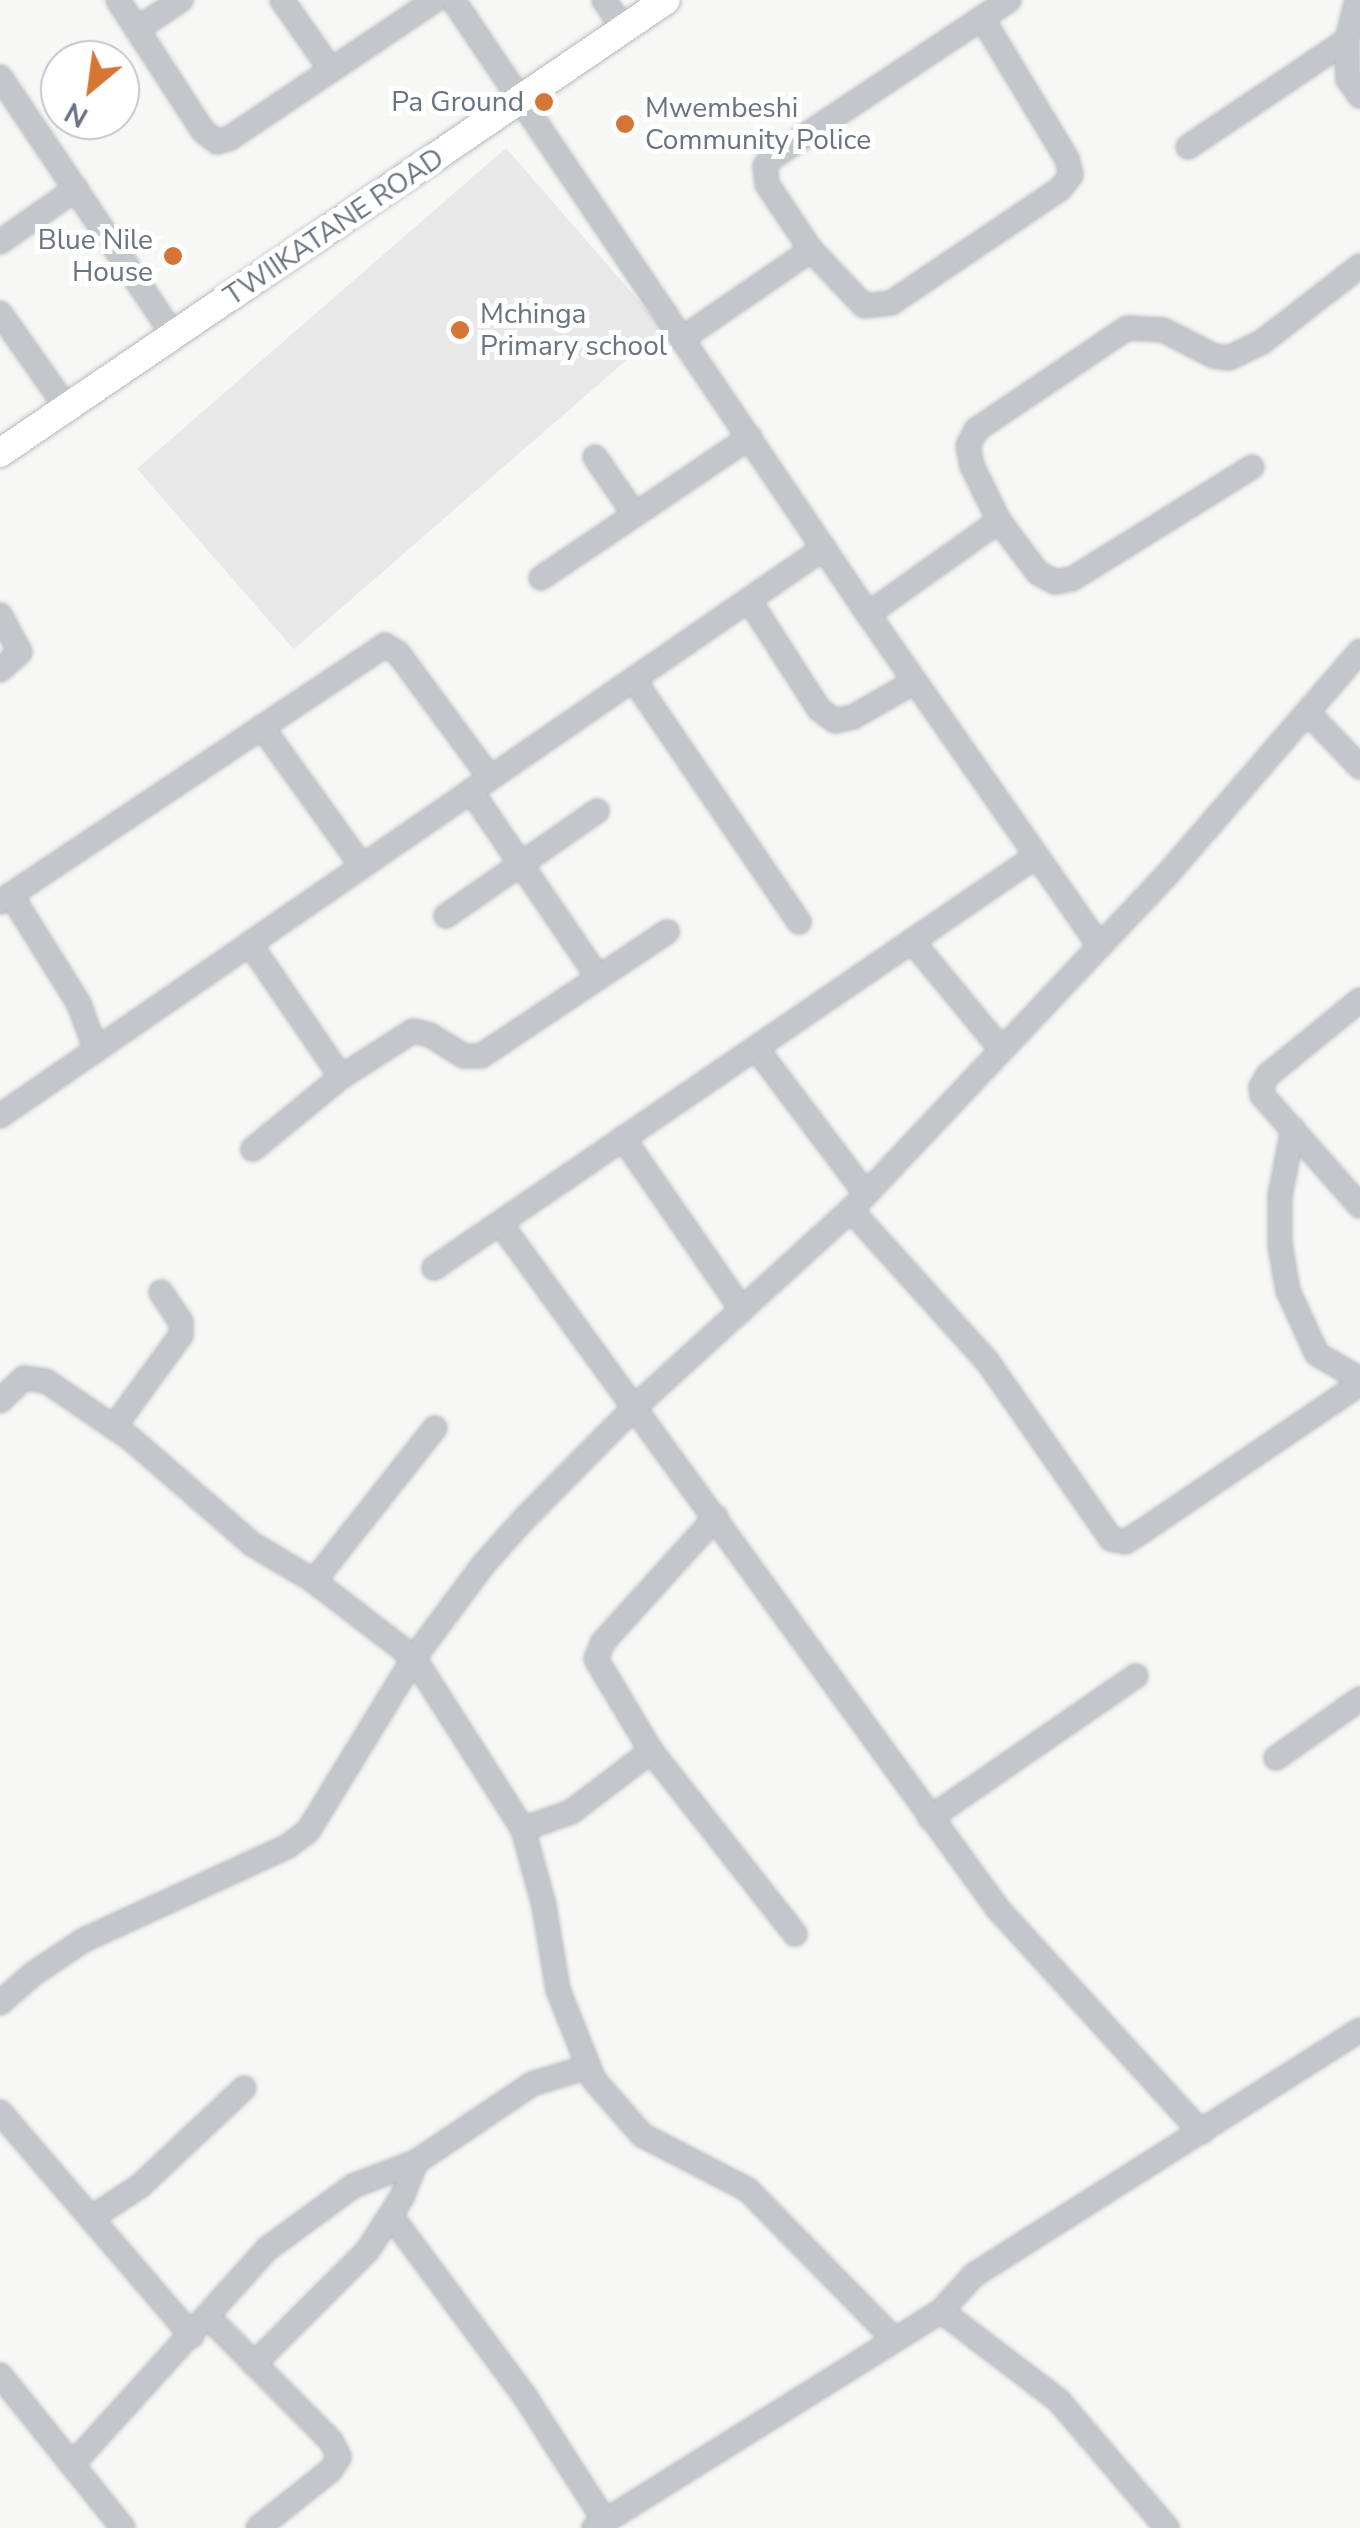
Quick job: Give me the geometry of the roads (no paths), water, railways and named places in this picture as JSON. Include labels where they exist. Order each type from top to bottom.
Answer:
[{"type":"main road","name":"TWIIKATANE ROAD","points":[[0,453],[666,0]]},
{"type":"street","points":[[118,0],[203,131],[216,142],[230,138],[435,0]]},
{"type":"street","points":[[137,29],[181,0]]},
{"type":"street","points":[[282,0],[331,70]]},
{"type":"street","points":[[453,0],[914,682],[1100,946]]},
{"type":"street","points":[[604,0],[624,30]]},
{"type":"street","points":[[982,18],[1067,159],[1068,182],[882,307],[872,308],[855,299],[811,250],[767,184],[764,174],[770,159],[1009,0]]},
{"type":"street","points":[[1357,0],[1347,40],[1348,79],[1360,96]]},
{"type":"street","points":[[1188,147],[1347,40]]},
{"type":"street","points":[[0,77],[174,336]]},
{"type":"street","points":[[0,242],[76,189]]},
{"type":"street","points":[[684,338],[811,250]]},
{"type":"street","points":[[1252,467],[1064,582],[1038,573],[999,521],[968,446],[976,430],[1127,328],[1163,330],[1214,356],[1246,353],[1360,266]]},
{"type":"street","points":[[0,314],[67,408]]},
{"type":"street","points":[[540,578],[750,437]]},
{"type":"street","points":[[594,457],[635,514]]},
{"type":"street","points":[[868,614],[999,521]]},
{"type":"street","points":[[0,1116],[824,548]]},
{"type":"street","points":[[749,600],[820,710],[835,721],[853,717],[914,682]]},
{"type":"street","points":[[0,614],[20,646],[16,658],[0,670]]},
{"type":"street","points":[[96,1050],[79,1004],[5,898],[384,644],[398,653],[481,785],[522,867],[598,978]]},
{"type":"street","points":[[0,2003],[32,1974],[84,1940],[298,1840],[414,1658],[494,1553],[636,1406],[858,1202],[1100,946],[1360,651]]},
{"type":"street","points":[[634,680],[799,922]]},
{"type":"street","points":[[1308,712],[1360,767]]},
{"type":"street","points":[[262,727],[362,866]]},
{"type":"street","points":[[446,916],[522,867],[597,811]]},
{"type":"street","points":[[434,1268],[1035,857]]},
{"type":"street","points":[[253,1148],[341,1077],[413,1032],[430,1036],[464,1056],[482,1056],[668,932]]},
{"type":"street","points":[[912,941],[1002,1050]]},
{"type":"street","points":[[250,944],[341,1077]]},
{"type":"street","points":[[1360,1000],[1263,1081],[1262,1095],[1360,1206]]},
{"type":"street","points":[[756,1048],[858,1202],[987,1361],[1111,1539],[1125,1542],[1360,1381],[1317,1354],[1288,1292],[1280,1246],[1280,1196],[1293,1129]]},
{"type":"street","points":[[623,1138],[742,1310]]},
{"type":"street","points":[[500,1223],[998,1910],[1201,2132]]},
{"type":"street","points":[[114,1427],[181,1335],[182,1322],[160,1292]]},
{"type":"street","points":[[0,1401],[15,1383],[35,1378],[114,1427],[218,1518],[314,1581],[414,1658],[523,1830],[544,1906],[558,1990],[588,2067],[631,2126],[656,2144],[739,2182],[893,2338]]},
{"type":"street","points":[[314,1581],[435,1428]]},
{"type":"street","points":[[716,1517],[598,1651],[601,1673],[651,1750],[795,1934]]},
{"type":"street","points":[[930,1818],[1136,1676]]},
{"type":"street","points":[[1276,1758],[1360,1699]]},
{"type":"street","points":[[523,1830],[572,1812],[651,1750]]},
{"type":"street","points":[[391,2216],[524,2395],[600,2524],[941,2311],[974,2275],[1360,2030]]},
{"type":"street","points":[[72,2465],[201,2327],[266,2249],[354,2186],[416,2162],[532,2084],[588,2067]]},
{"type":"street","points":[[91,2218],[140,2186],[244,2088]]},
{"type":"street","points":[[0,2112],[91,2218],[201,2327],[254,2364],[331,2442],[339,2457],[331,2470],[258,2528]]},
{"type":"street","points":[[254,2364],[341,2280],[391,2216],[416,2162]]},
{"type":"street","points":[[941,2311],[1059,2401],[1167,2528]]},
{"type":"street","points":[[0,2375],[123,2528]]},
{"type":"place","name":"Pa Ground","points":[[544,102]]},
{"type":"place","name":"Mwembeshi Community Police","points":[[625,124]]},
{"type":"place","name":"Blue Nile House","points":[[173,256]]},
{"type":"place","name":"Mchinga Primary school","points":[[460,330]]}]
